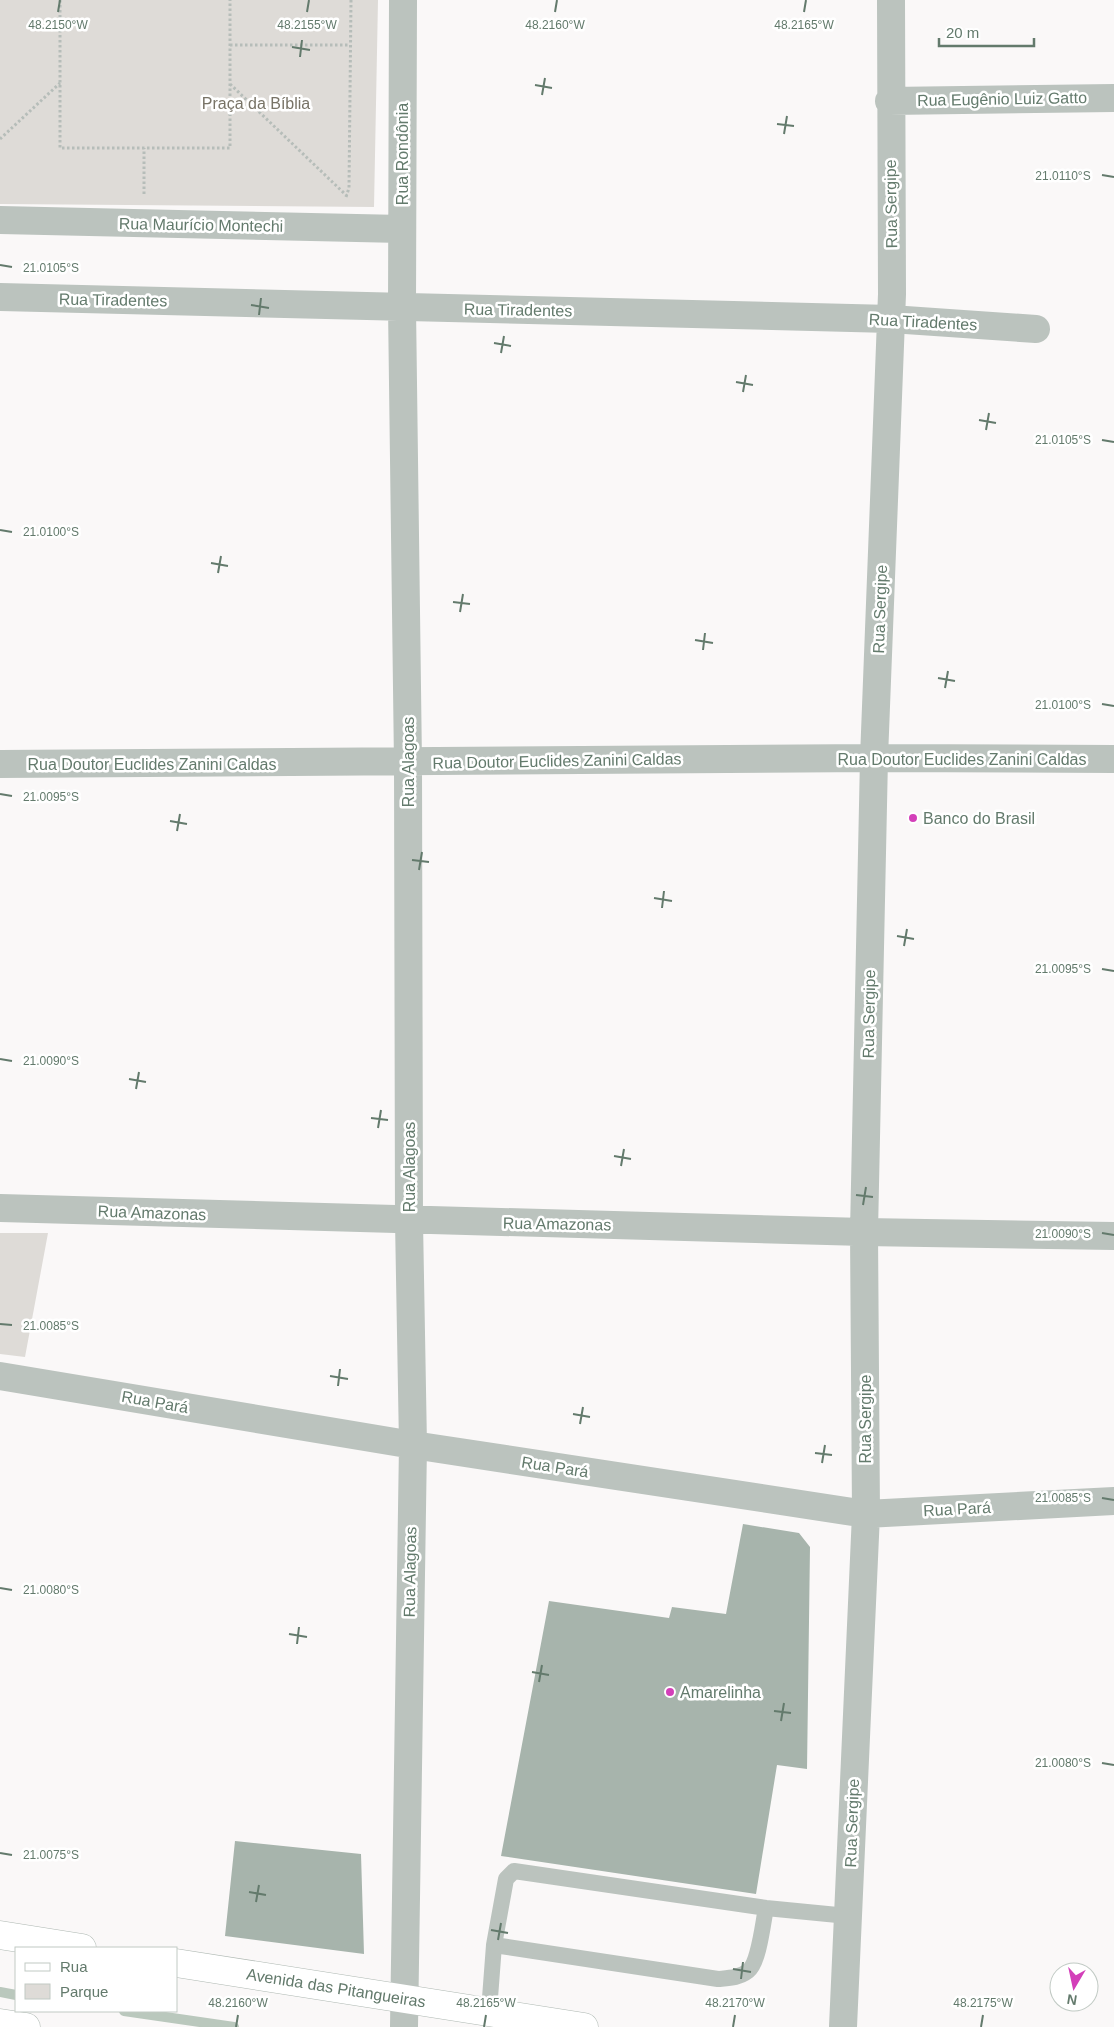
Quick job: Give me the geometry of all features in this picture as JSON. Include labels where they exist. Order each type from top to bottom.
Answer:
[{"type":"main road","points":[[0,1935],[76,1947]]},
{"type":"main road","name":"Avenida das Pitangueiras","points":[[178,1963],[404,2013],[489,2010],[584,2027]]},
{"type":"main road","points":[[0,2023],[26,2027]]},
{"type":"street","name":"Rua Rondônia","points":[[402,307],[403,0]]},
{"type":"street","name":"Rua Sergipe","points":[[843,2027],[866,1514],[864,1232],[874,758],[891,319],[889,101],[891,0]]},
{"type":"street","name":"Rua Eugênio Luiz Gatto","points":[[889,101],[1114,98]]},
{"type":"street","name":"Rua Maurício Montechi","points":[[0,220],[402,229]]},
{"type":"street","name":"Rua Tiradentes","points":[[0,297],[891,319],[1036,329]]},
{"type":"street","name":"Rua Alagoas","points":[[402,307],[408,763],[409,1220],[413,1446],[404,2013]]},
{"type":"street","name":"Rua Doutor Euclides Zanini Caldas","points":[[0,764],[408,763],[874,758],[1114,759]]},
{"type":"street","name":"Rua Amazonas","points":[[0,1208],[864,1232],[1114,1236]]},
{"type":"street","name":"Rua Pará","points":[[0,1376],[413,1446],[866,1514],[1114,1501]]},
{"type":"lane","points":[[489,2010],[494,1945],[506,1879],[514,1870],[766,1908],[848,1916]]},
{"type":"lane","points":[[494,1945],[718,1979],[737,1977],[749,1971],[755,1962],[766,1908]]},
{"type":"path","points":[[60,0],[60,148],[230,148],[230,0]]},
{"type":"path","points":[[343,200],[347,196],[349,188],[351,0]]},
{"type":"path","points":[[230,45],[350,45]]},
{"type":"path","points":[[0,139],[60,83]]},
{"type":"path","points":[[230,84],[347,196]]},
{"type":"path","points":[[144,148],[144,195]]},
{"type":"green space","name":"Praça da Bíblia","points":[[0,0],[378,0],[374,207],[0,204]]},
{"type":"green space","points":[[0,1233],[48,1233],[25,1357],[0,1354]]},
{"type":"building","name":"Amarelinha","points":[[743,1524],[799,1533],[810,1547],[807,1769],[777,1765],[756,1894],[501,1856],[549,1601],[669,1618],[672,1607],[726,1614]]},
{"type":"building","points":[[235,1841],[361,1854],[364,1954],[225,1936]]},
{"type":"waterway","points":[[0,1992],[15,1995]]},
{"type":"waterway","points":[[131,2012],[234,2027]]},
{"type":"place","name":"Banco do Brasil","points":[[913,818]]},
{"type":"place","name":"Amarelinha","points":[[670,1692]]}]
